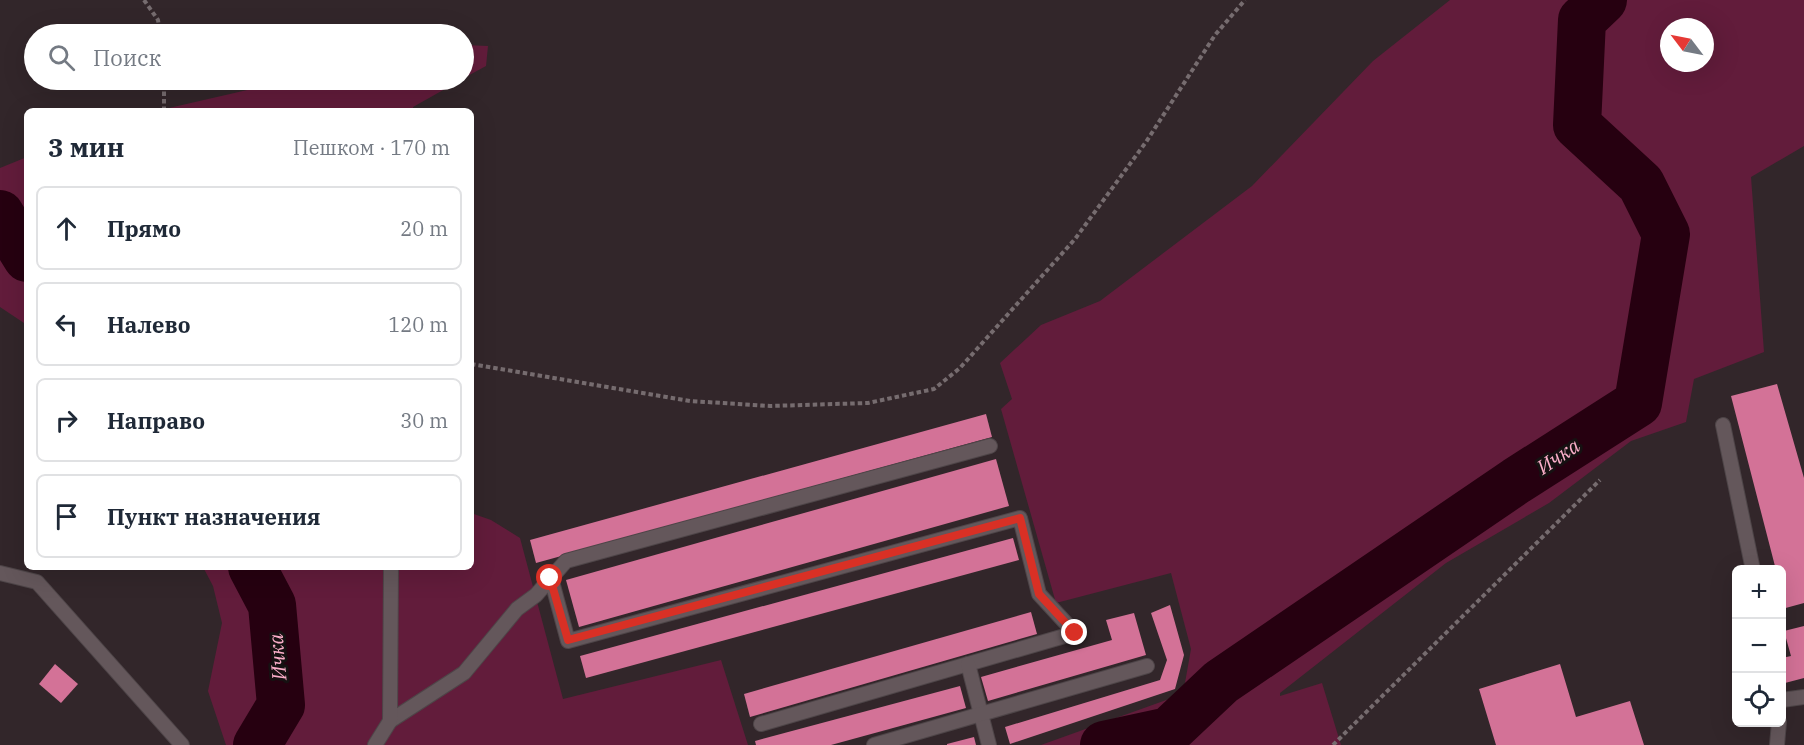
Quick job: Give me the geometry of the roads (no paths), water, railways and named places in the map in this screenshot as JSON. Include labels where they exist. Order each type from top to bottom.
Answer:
[{"type":"lane","points":[[1723,425],[1752,565]]},
{"type":"lane","points":[[375,745],[390,721],[464,673],[517,609],[536,595],[566,561],[990,446]]},
{"type":"lane","points":[[550,578],[568,640],[1020,518],[1039,594],[1075,633],[761,724]]},
{"type":"lane","points":[[390,721],[391,570]]},
{"type":"lane","points":[[0,573],[37,582],[182,745]]},
{"type":"lane","points":[[968,664],[989,745]]},
{"type":"lane","points":[[874,745],[1147,666]]},
{"type":"lane","points":[[1786,699],[1804,697]]},
{"type":"lane","points":[[1777,745],[1779,727]]},
{"type":"waterway","name":"Ичка","points":[[1104,745],[1169,731],[1221,682],[1516,481],[1638,403],[1666,234],[1641,184],[1577,125],[1582,20],[1603,0]]},
{"type":"waterway","name":"Ичка","points":[[0,214],[24,253]]},
{"type":"waterway","name":"Ичка","points":[[254,570],[272,605],[281,705],[257,745]]}]
